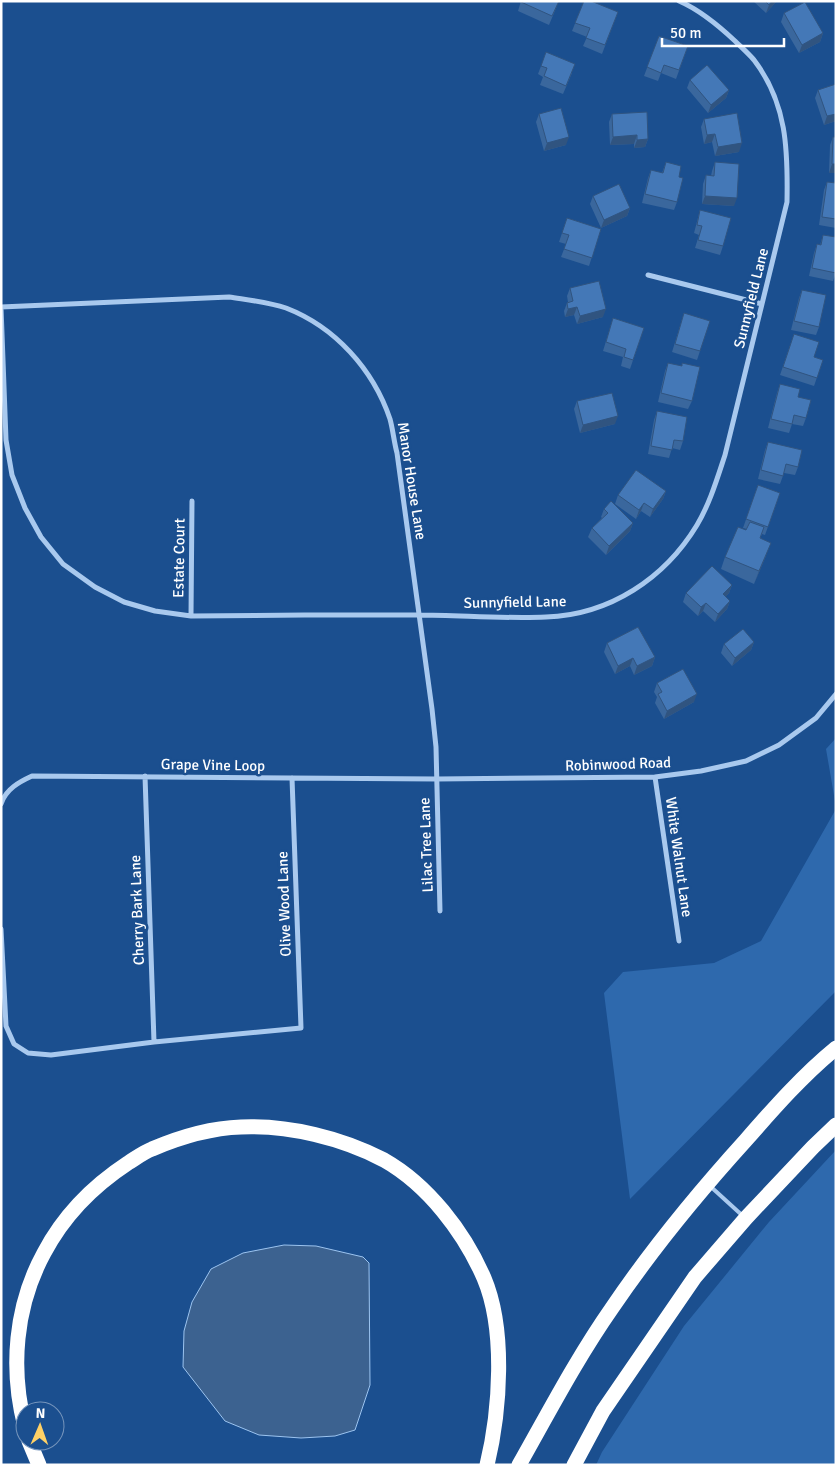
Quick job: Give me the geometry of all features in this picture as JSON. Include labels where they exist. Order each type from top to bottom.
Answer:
[{"type":"highway","points":[[519,1465],[567,1380],[611,1308],[707,1183],[772,1111],[836,1048]]},
{"type":"highway","points":[[574,1465],[603,1411],[695,1278],[746,1218],[836,1125]]},
{"type":"highway","points":[[19,1401],[16,1372],[18,1334],[25,1300],[37,1265],[50,1241],[76,1206],[110,1176],[150,1150],[191,1135],[240,1127],[278,1128],[316,1135],[348,1144],[384,1161],[410,1179],[430,1198],[450,1221],[470,1252],[484,1280],[493,1311],[498,1343],[499,1379],[496,1414],[487,1465]]},
{"type":"highway","points":[[33,1451],[39,1465]]},
{"type":"street","name":"Sunnyfield Lane","points":[[1,307],[6,440],[12,475],[25,508],[41,537],[63,564],[95,587],[124,602],[155,611],[191,616],[418,615],[547,617],[580,613],[614,601],[646,583],[675,557],[698,524],[714,488],[725,455],[787,202],[787,164],[784,128],[774,94],[753,60],[719,26],[680,1]]},
{"type":"street","points":[[648,275],[762,304]]},
{"type":"street","name":"Manor House Lane","points":[[1,307],[229,298],[285,308],[310,320],[338,339],[361,364],[379,392],[390,420],[397,453],[432,709],[437,779]]},
{"type":"street","name":"Estate Court","points":[[191,616],[192,501]]},
{"type":"street","name":"Robinwood Road","points":[[437,779],[655,777],[701,771],[746,761],[779,745],[816,718],[836,694]]},
{"type":"street","name":"Grape Vine Loop","points":[[1,804],[3,798],[17,783],[32,776],[437,779]]},
{"type":"street","name":"Cherry Bark Lane","points":[[145,776],[154,1042]]},
{"type":"street","name":"White Walnut Lane","points":[[655,777],[679,941]]},
{"type":"street","name":"Olive Wood Lane","points":[[154,1042],[302,1028],[292,778]]},
{"type":"street","name":"Lilac Tree Lane","points":[[437,779],[440,911]]},
{"type":"street","points":[[1,929],[6,1026],[14,1044],[28,1053],[50,1054],[154,1042]]},
{"type":"lane","points":[[707,1183],[746,1218]]},
{"type":"shaded area","points":[[836,738],[836,807],[826,749]]},
{"type":"shaded area","points":[[836,809],[836,991],[630,1199],[604,993],[623,972],[714,963],[761,941]]},
{"type":"shaded area","points":[[836,1150],[836,1465],[596,1465],[602,1452],[684,1326],[769,1222]]},
{"type":"shaded area","points":[[284,1245],[316,1246],[363,1257],[369,1263],[370,1385],[355,1430],[335,1436],[301,1438],[259,1435],[225,1421],[183,1367],[184,1331],[192,1302],[211,1269],[243,1253]]},
{"type":"building","points":[[521,1],[559,1],[552,16]]},
{"type":"building","points":[[584,1],[591,1],[618,12],[605,45],[586,38],[590,28],[575,23]]},
{"type":"building","points":[[805,2],[823,33],[802,45],[784,13]]},
{"type":"building","points":[[659,36],[688,46],[679,70],[664,65],[661,73],[647,67]]},
{"type":"building","points":[[546,52],[575,64],[566,86],[544,76],[547,68],[541,66]]},
{"type":"building","points":[[707,65],[729,90],[711,105],[690,80]]},
{"type":"building","points":[[836,84],[836,114],[827,116],[818,90]]},
{"type":"building","points":[[561,108],[569,137],[547,143],[539,114]]},
{"type":"building","points":[[647,112],[648,139],[637,140],[637,135],[613,137],[612,114]]},
{"type":"building","points":[[737,113],[742,143],[718,147],[715,134],[707,135],[704,119]]},
{"type":"building","points":[[833,137],[836,137],[836,164],[832,164]]},
{"type":"building","points":[[666,162],[681,166],[679,177],[683,178],[677,202],[645,194],[651,170],[663,173]]},
{"type":"building","points":[[715,162],[739,164],[737,198],[705,196],[706,175],[714,176]]},
{"type":"building","points":[[827,182],[836,183],[836,219],[822,217]]},
{"type":"building","points":[[619,184],[630,208],[604,220],[593,196]]},
{"type":"building","points":[[700,210],[731,218],[723,246],[698,240],[702,226],[697,225]]},
{"type":"building","points":[[567,218],[601,229],[592,258],[564,249],[569,235],[562,233]]},
{"type":"building","points":[[823,235],[836,237],[836,273],[812,268],[817,244],[821,245]]},
{"type":"building","points":[[599,281],[606,309],[580,316],[577,307],[568,309],[567,303],[573,301],[570,288]]},
{"type":"building","points":[[802,290],[826,295],[819,327],[794,321]]},
{"type":"building","points":[[684,313],[710,321],[700,351],[675,344]]},
{"type":"building","points":[[613,318],[644,328],[633,360],[624,357],[626,349],[606,342]]},
{"type":"building","points":[[794,334],[819,342],[814,357],[823,360],[817,378],[783,367]]},
{"type":"building","points":[[668,363],[682,366],[682,363],[700,367],[692,401],[661,393]]},
{"type":"building","points":[[780,384],[800,389],[798,397],[811,400],[806,418],[794,415],[792,424],[771,419]]},
{"type":"building","points":[[612,393],[618,416],[583,425],[577,401]]},
{"type":"building","points":[[657,411],[687,417],[683,441],[674,440],[672,450],[651,446]]},
{"type":"building","points":[[768,442],[802,450],[798,467],[786,464],[783,476],[761,470]]},
{"type":"building","points":[[636,470],[666,491],[653,509],[644,503],[639,510],[618,495]]},
{"type":"building","points":[[758,485],[780,493],[768,527],[746,519]]},
{"type":"building","points":[[611,501],[633,523],[609,546],[592,528],[608,513],[604,509]]},
{"type":"building","points":[[750,522],[764,527],[760,538],[771,543],[759,571],[725,557],[738,527],[746,530]]},
{"type":"building","points":[[712,566],[732,585],[723,594],[730,601],[718,614],[706,603],[701,607],[686,593]]},
{"type":"building","points":[[638,627],[655,657],[637,666],[633,658],[618,666],[607,643]]},
{"type":"building","points":[[743,629],[754,642],[735,658],[724,644]]},
{"type":"building","points":[[683,669],[697,694],[667,711],[658,694],[662,692],[657,683]]}]
